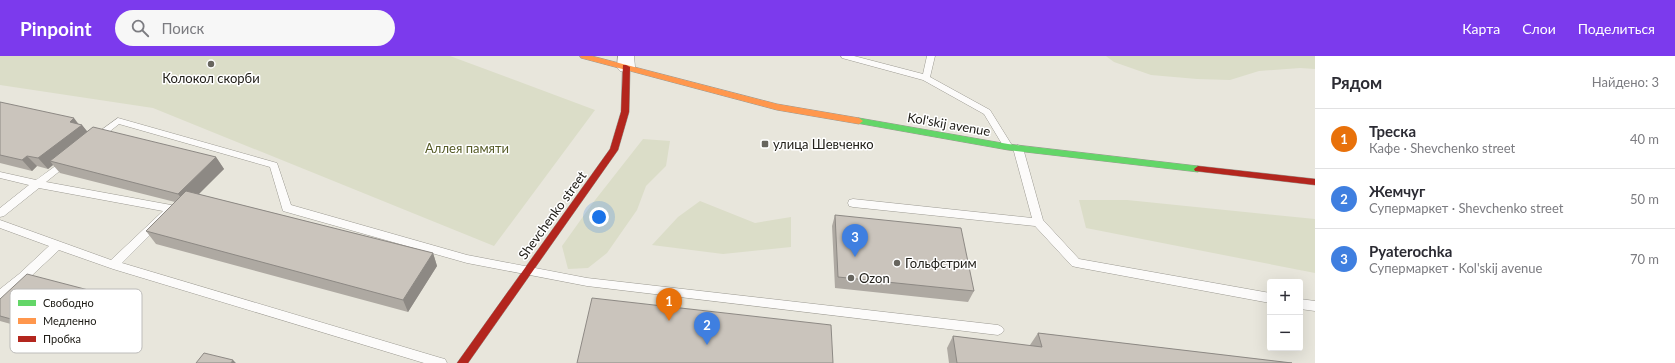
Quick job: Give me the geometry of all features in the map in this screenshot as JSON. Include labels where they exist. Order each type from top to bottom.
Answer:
[{"type":"main road","name":"Kol'skij avenue","points":[[584,56],[626,62],[777,107],[1008,147],[1315,182]]},
{"type":"main road","name":"Shevchenko street","points":[[462,363],[614,150],[626,112],[626,62]]},
{"type":"lane","points":[[845,56],[926,78],[987,112],[1008,147]]},
{"type":"lane","points":[[926,78],[931,56]]},
{"type":"lane","points":[[87,145],[118,121],[274,165],[287,208],[467,260],[587,282],[998,330]]},
{"type":"lane","points":[[1018,148],[1029,184],[1038,222],[1076,263],[1267,297]]},
{"type":"lane","points":[[0,213],[74,155]]},
{"type":"lane","points":[[0,175],[37,184],[171,209],[113,265]]},
{"type":"lane","points":[[853,203],[1038,222]]},
{"type":"lane","points":[[0,224],[113,265],[441,363]]},
{"type":"lane","points":[[0,296],[57,245]]},
{"type":"lane","points":[[1303,304],[1315,306]]},
{"type":"green space","name":"Аллея памяти","points":[[0,56],[450,56],[595,110],[494,246],[153,108],[0,85]]},
{"type":"green space","points":[[1106,56],[1315,56],[1315,69],[1300,68],[1259,71],[1230,80],[1197,79],[1151,75],[1114,62]]},
{"type":"green space","points":[[643,139],[670,141],[666,166],[646,186],[637,210],[607,253],[588,268],[568,269],[562,246],[592,204]]},
{"type":"green space","points":[[1079,200],[1127,200],[1315,219],[1315,273],[1086,228]]},
{"type":"green space","points":[[700,201],[755,223],[791,217],[791,247],[723,254],[652,245],[678,217]]},
{"type":"building","points":[[0,102],[74,118],[70,122],[82,125],[38,158],[27,156],[22,160],[0,155]]},
{"type":"building","points":[[93,127],[216,157],[178,194],[50,161]]},
{"type":"building","points":[[186,191],[433,253],[403,300],[146,231]]},
{"type":"building","name":"Гольфстрим","points":[[835,215],[961,228],[974,291],[838,277]]},
{"type":"building","points":[[27,274],[84,289],[11,289]]},
{"type":"building","points":[[10,290],[10,319],[0,316],[0,299]]},
{"type":"building","points":[[592,298],[831,325],[833,363],[577,363]]},
{"type":"building","points":[[1038,333],[1292,363],[957,363],[953,336],[1042,347]]},
{"type":"building","points":[[204,353],[233,360],[231,363],[196,363]]},
{"type":"traffic: fast","points":[[859,121],[1008,147],[1198,169]]},
{"type":"traffic: slow","points":[[584,56],[777,107],[859,121]]},
{"type":"traffic: jam","points":[[462,363],[614,150],[625,112],[626,67]]},
{"type":"traffic: jam","points":[[1198,169],[1315,182]]},
{"type":"place","name":"Колокол скорби","points":[[211,64]]},
{"type":"place","name":"улица Шевченко","points":[[765,144]]},
{"type":"place","name":"Pyaterochka","points":[[855,257]]},
{"type":"place","name":"Гольфстрим","points":[[897,263]]},
{"type":"place","name":"Ozon","points":[[851,278]]},
{"type":"place","name":"Треска","points":[[669,321]]},
{"type":"place","name":"Жемчуг","points":[[707,345]]}]
